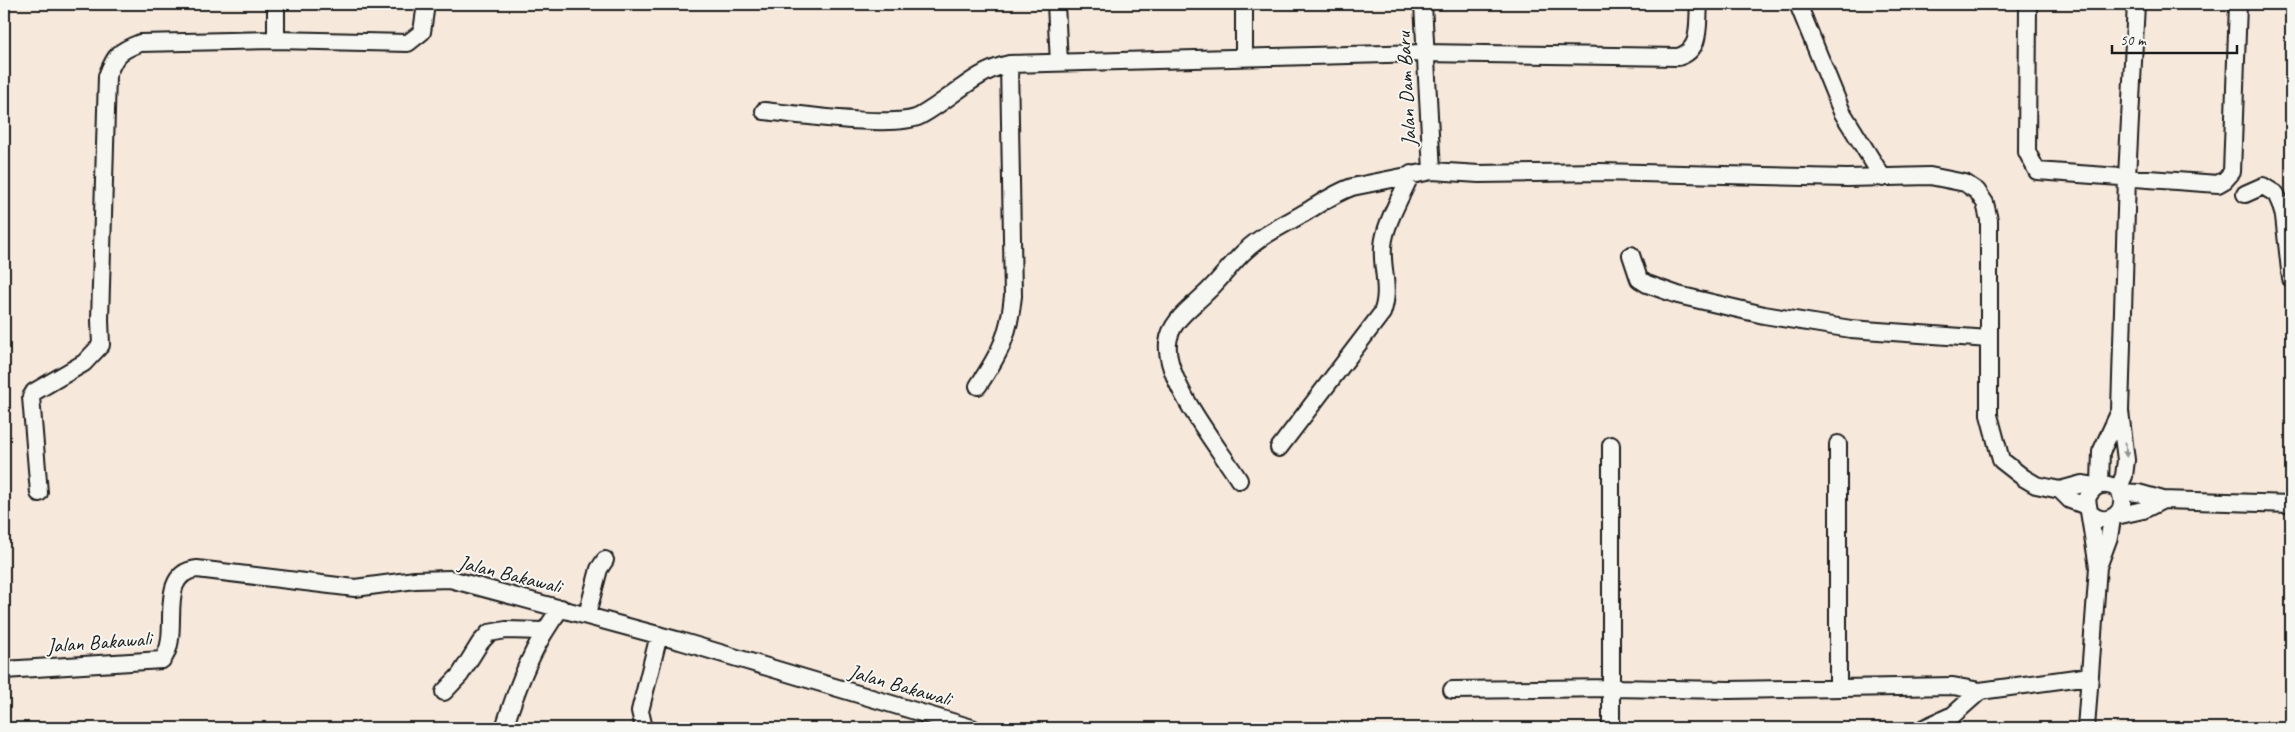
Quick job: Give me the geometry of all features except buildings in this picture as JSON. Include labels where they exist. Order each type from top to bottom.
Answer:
[{"type":"street","points":[[276,4],[276,40]]},
{"type":"street","points":[[39,493],[31,398],[34,392],[84,363],[101,345],[100,320],[107,76],[112,63],[121,51],[140,43],[276,40],[408,43],[422,32],[426,4]]},
{"type":"street","points":[[1056,4],[1059,63]]},
{"type":"street","points":[[1244,4],[1244,58]]},
{"type":"street","name":"Jalan Dam Baru","points":[[1423,4],[1424,53],[1432,171]]},
{"type":"street","points":[[764,111],[896,122],[918,117],[994,67],[1009,64],[1424,53],[1678,57],[1688,54],[1695,47],[1699,4]]},
{"type":"street","points":[[1798,4],[1842,112],[1883,178]]},
{"type":"street","points":[[2028,4],[2027,152],[2030,163],[2036,171],[2218,184],[2226,180],[2232,172],[2238,4]]},
{"type":"street","points":[[2098,567],[2110,537],[2114,518],[2121,509],[2123,501],[2119,491],[2124,476],[2126,460],[2120,411],[2127,177],[2136,4]]},
{"type":"street","points":[[978,386],[998,357],[1007,334],[1013,296],[1009,64]]},
{"type":"street","points":[[1239,480],[1199,420],[1172,372],[1168,343],[1175,325],[1192,304],[1205,294],[1246,250],[1282,225],[1340,191],[1411,174],[1432,171],[1479,174],[1600,172],[1883,178],[1930,176],[1965,182],[1977,191],[1985,203],[1989,220],[1989,415],[2001,460],[2036,485],[2060,490],[2082,484],[2106,484],[2119,491],[2138,493],[2162,500],[2291,504]]},
{"type":"street","points":[[1279,448],[1382,313],[1386,305],[1386,268],[1382,247],[1387,230],[1411,174]]},
{"type":"street","points":[[2245,194],[2262,186],[2276,194],[2284,216],[2291,280]]},
{"type":"street","points":[[1631,255],[1639,279],[1646,284],[1687,297],[1764,315],[1851,329],[1989,339]]},
{"type":"street","points":[[2086,728],[2098,567],[2092,539],[2089,510],[2090,492],[2098,485],[2101,452],[2120,411]]},
{"type":"street","points":[[1838,444],[1838,688]]},
{"type":"street","points":[[1611,445],[1611,728]]},
{"type":"street","points":[[2060,490],[2070,500],[2089,510],[2100,520],[2143,510],[2162,500]]},
{"type":"street","points":[[587,615],[599,569],[605,560]]},
{"type":"street","name":"Jalan Bakawali","points":[[4,670],[162,660],[168,648],[174,583],[187,570],[197,569],[355,588],[415,580],[450,580],[659,635],[972,728]]},
{"type":"street","points":[[504,728],[517,686],[543,631],[561,608]]},
{"type":"street","points":[[444,692],[460,675],[480,643],[489,634],[506,630],[543,631]]},
{"type":"street","points":[[644,728],[640,711],[659,635]]},
{"type":"street","points":[[1452,690],[1612,688],[1729,690],[1953,686],[1980,691],[2090,676]]},
{"type":"street","points":[[1924,728],[1953,715],[1980,691]]}]
